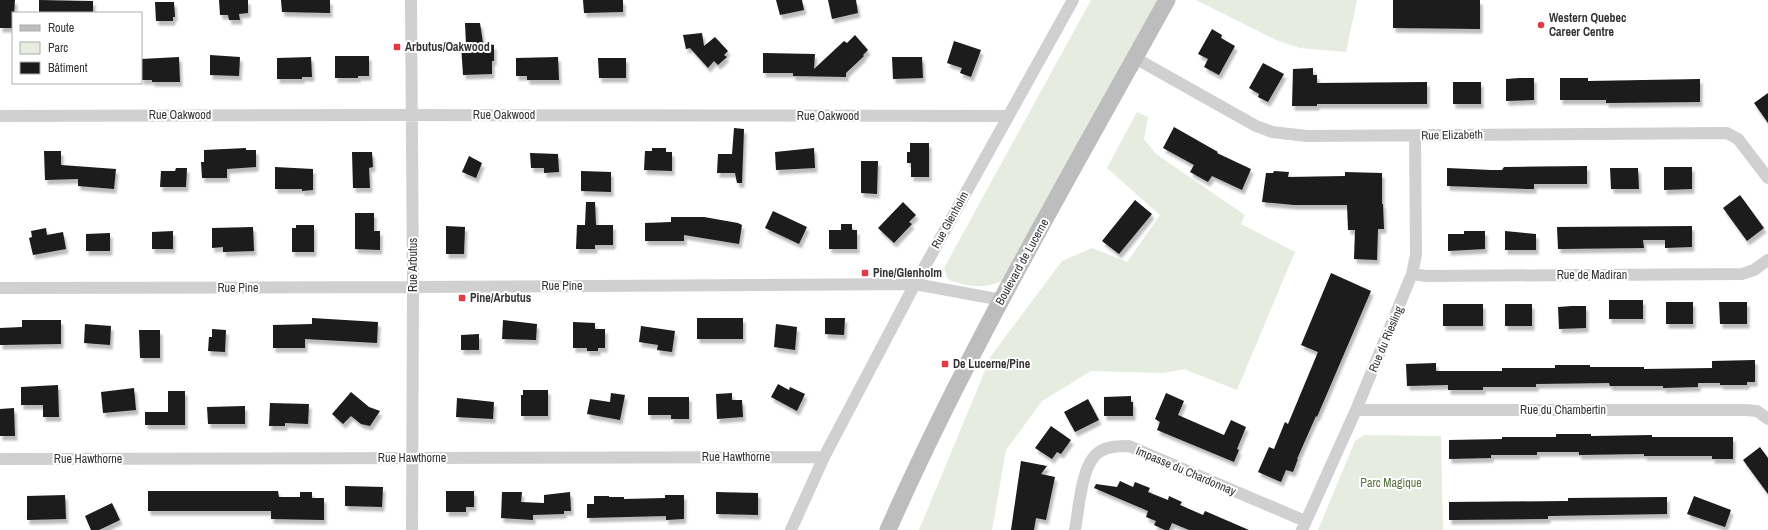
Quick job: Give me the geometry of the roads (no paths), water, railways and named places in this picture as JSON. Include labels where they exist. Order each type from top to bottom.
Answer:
[{"type":"main road","name":"Boulevard de Lucerne","points":[[888,530],[928,441],[1002,300],[1167,0]]},
{"type":"street","name":"Rue Arbutus","points":[[411,0],[413,287],[411,458],[412,530]]},
{"type":"street","name":"Rue Glenholm","points":[[791,530],[824,457],[915,284],[1007,116],[1073,0]]},
{"type":"street","name":"Rue Elizabeth","points":[[1134,58],[1256,126],[1272,132],[1307,136],[1727,133],[1738,139],[1767,173]]},
{"type":"street","name":"Rue Oakwood","points":[[0,116],[1007,116]]},
{"type":"street","name":"Rue du Riesling","points":[[1303,526],[1356,410],[1412,274],[1416,255],[1415,136]]},
{"type":"street","name":"Rue de Madiran","points":[[1412,274],[1431,276],[1742,274],[1754,270],[1768,260]]},
{"type":"street","name":"Rue Pine","points":[[0,288],[915,284],[1002,300]]},
{"type":"street","name":"Rue du Chambertin","points":[[1356,410],[1746,410],[1757,411],[1768,419]]},
{"type":"street","name":"Impasse du Chardonnay","points":[[1075,530],[1087,469],[1092,459],[1098,452],[1117,446],[1129,446],[1303,526]]},
{"type":"street","name":"Rue Hawthorne","points":[[0,459],[824,457]]},
{"type":"place","name":"Western Quebec Career Centre","points":[[1541,25]]},
{"type":"place","name":"Arbutus/Oakwood","points":[[397,47]]},
{"type":"place","name":"Pine/Glenholm","points":[[865,273]]},
{"type":"place","name":"Pine/Arbutus","points":[[462,298]]},
{"type":"place","name":"De Lucerne/Pine","points":[[945,364]]},
{"type":"park label","name":"Parc Magique","points":[[1391,483]]}]
